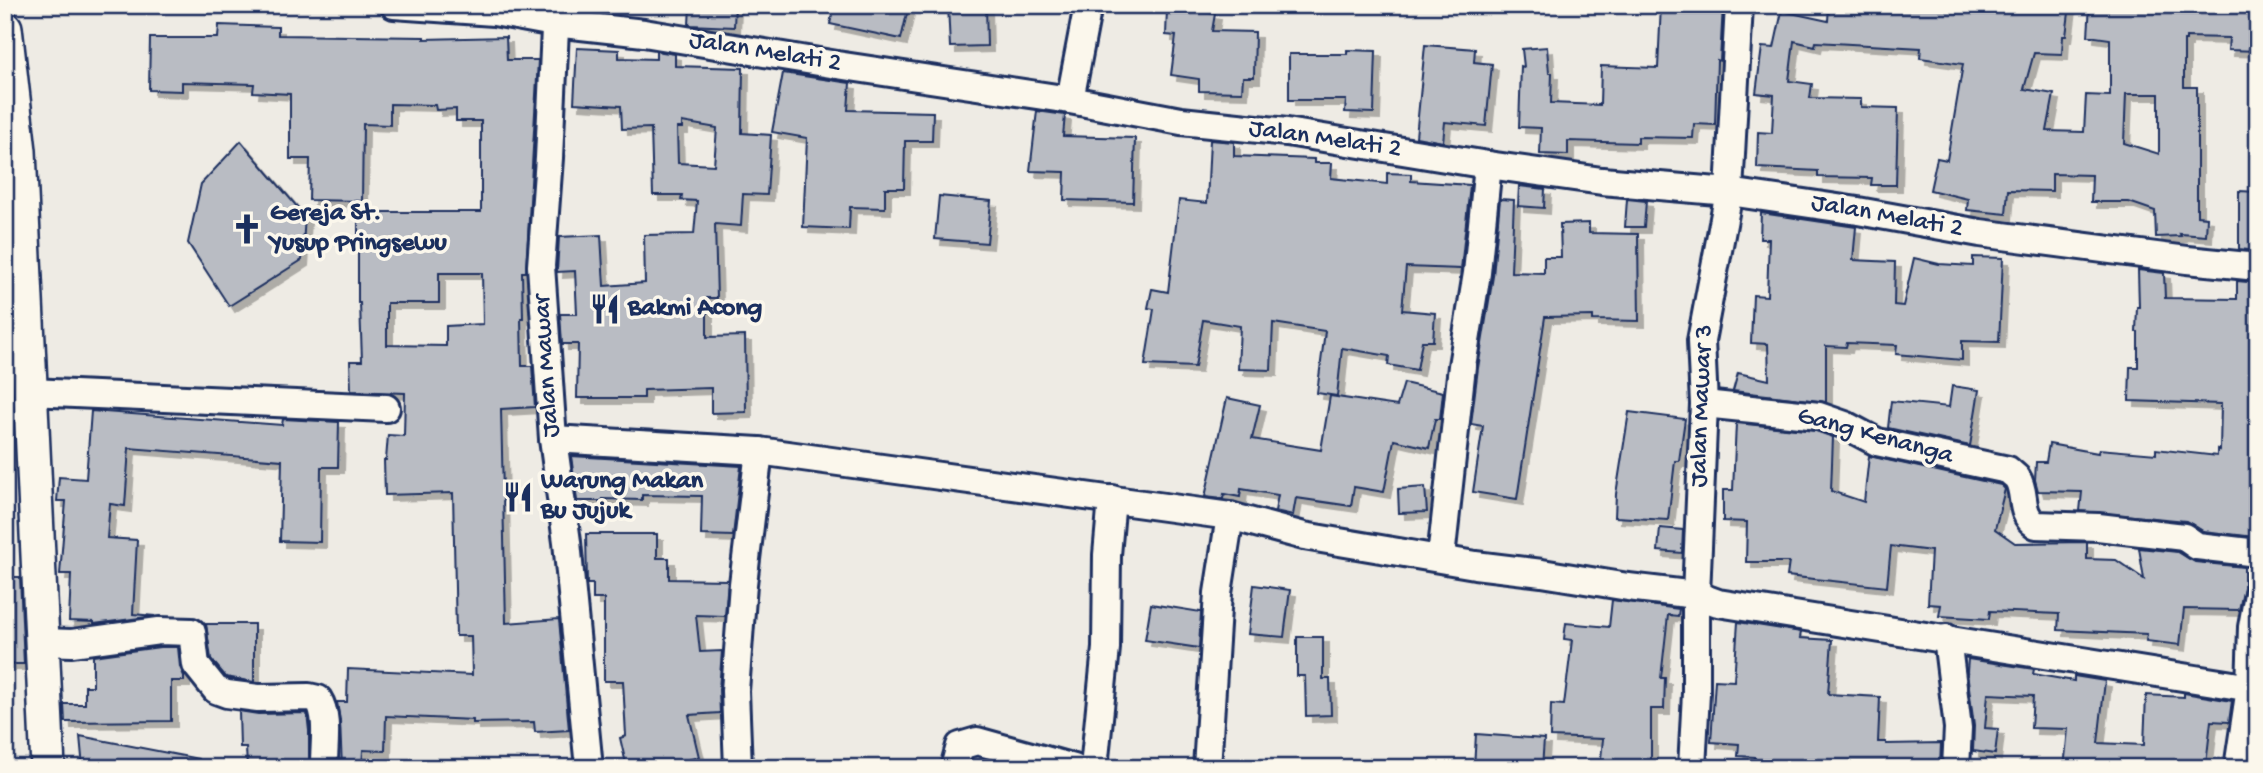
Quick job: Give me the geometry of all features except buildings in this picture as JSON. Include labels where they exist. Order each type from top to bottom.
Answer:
[{"type":"main road","points":[[5,28],[19,151],[48,768]]},
{"type":"street","name":"Jalan Melati 2","points":[[394,5],[555,14],[644,33],[1070,100],[1181,121],[1287,132],[1488,166],[1602,181],[1729,192],[1980,233],[2258,267]]},
{"type":"street","points":[[1070,100],[1088,5]]},
{"type":"street","name":"Jalan Mawar 3","points":[[1692,768],[1704,404],[1701,341],[1729,192],[1739,5]]},
{"type":"street","name":"Jalan Mawar","points":[[555,14],[541,266],[553,439],[567,542],[589,768]]},
{"type":"street","points":[[1441,558],[1488,166]]},
{"type":"street","points":[[30,392],[386,408]]},
{"type":"street","name":"Gang Kenanga","points":[[1704,404],[1819,416],[1845,425],[1877,442],[2008,470],[2017,479],[2028,520],[2036,524],[2098,527],[2184,537],[2197,546],[2258,553]]},
{"type":"street","points":[[553,439],[759,452],[1230,516],[1304,536],[1475,565],[1696,595],[1717,603],[2254,689]]},
{"type":"street","points":[[738,768],[735,691],[743,584],[759,452]]},
{"type":"street","points":[[1094,768],[1106,648],[1107,555],[1112,499]]},
{"type":"street","points":[[1207,768],[1219,593],[1230,516]]},
{"type":"street","points":[[2238,768],[2254,689],[2252,627],[2258,594]]},
{"type":"street","points":[[43,642],[72,643],[159,631],[192,632],[196,665],[216,691],[258,698],[309,696],[318,699],[324,717],[326,768]]},
{"type":"street","points":[[1947,638],[1958,728],[1956,768]]},
{"type":"street","points":[[954,768],[960,746],[977,741],[1074,768]]},
{"type":"place","name":"Gereja St. Yusup Pringsewu","points":[[247,229]]},
{"type":"place","name":"Bakmi Acong","points":[[605,309]]},
{"type":"place","name":"Warung Makan Bu Jujuk","points":[[518,497]]}]
